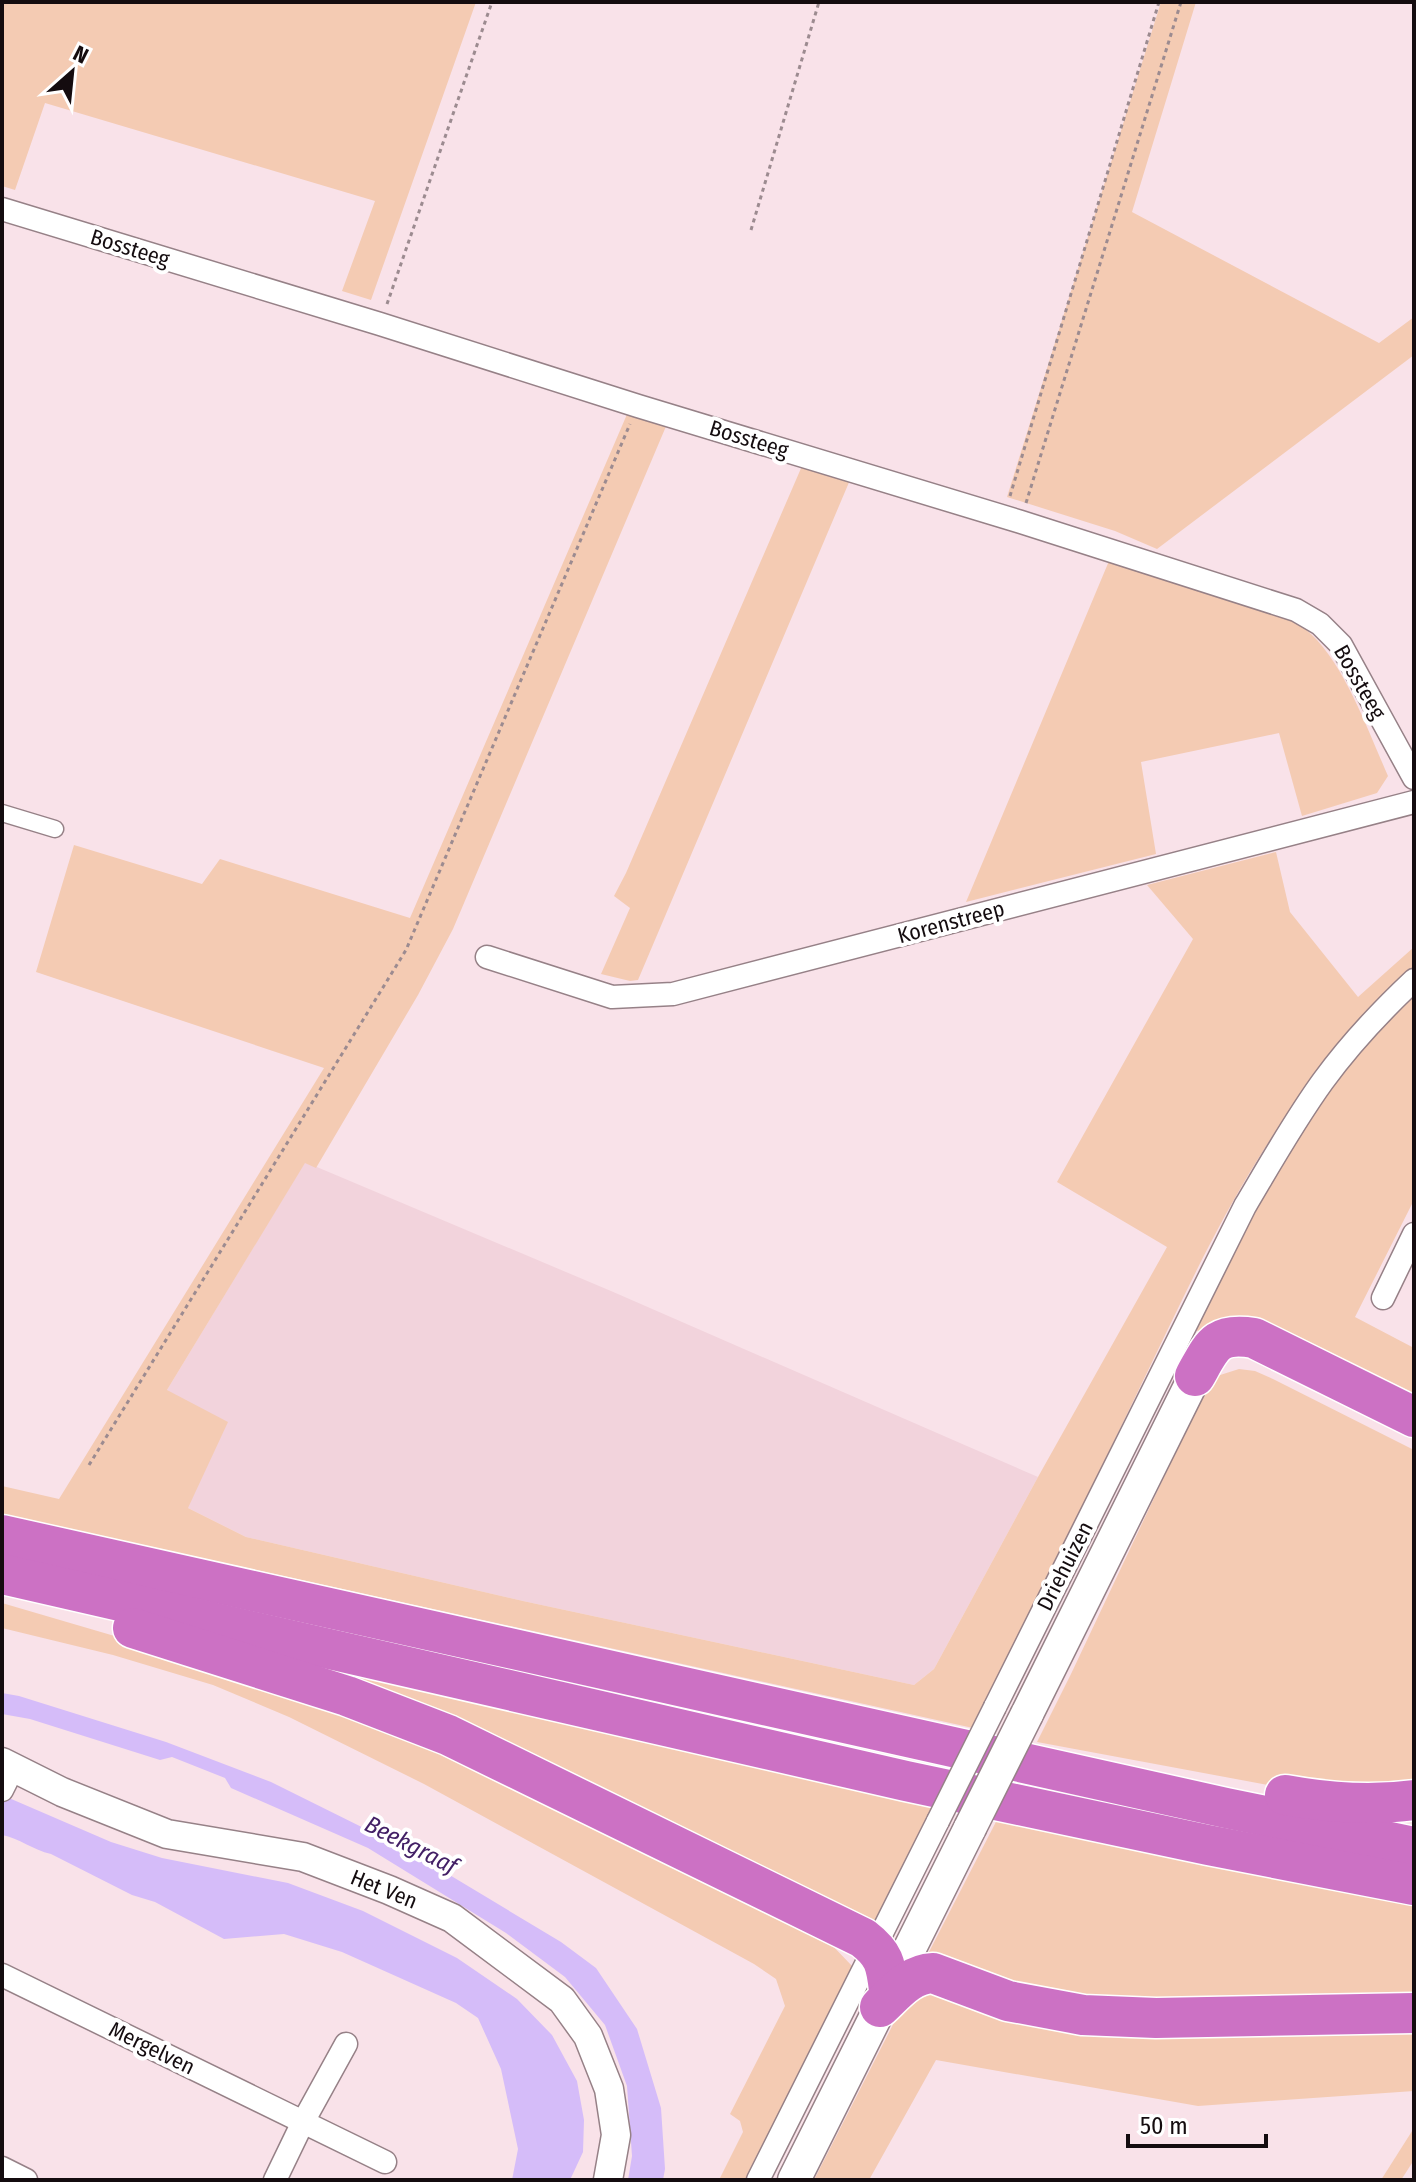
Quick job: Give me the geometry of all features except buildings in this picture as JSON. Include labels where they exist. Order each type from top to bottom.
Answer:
[{"type":"highway","points":[[1195,1376],[1219,1339],[1238,1336],[1254,1338],[1414,1417]]},
{"type":"highway","points":[[1195,1376],[1221,1356],[1242,1357],[1414,1444]]},
{"type":"highway","points":[[2,1535],[1226,1808],[1414,1847]]},
{"type":"highway","points":[[3,1574],[906,1781],[1414,1885]]},
{"type":"highway","points":[[3,1574],[114,1623],[347,1696],[448,1735],[863,1938],[882,1956],[887,1970],[884,1998]]},
{"type":"highway","points":[[941,1744],[1067,1755],[1331,1802],[1365,1805],[1414,1800]]},
{"type":"highway","points":[[884,1998],[909,1980],[933,1973],[1008,2001],[1083,2015],[1156,2018],[1414,2013]]},
{"type":"main road","name":"Driehuizen","points":[[794,2180],[1195,1376]]},
{"type":"street","name":"Bossteeg","points":[[2,209],[1012,519],[1296,610],[1320,624],[1341,645],[1414,778]]},
{"type":"street","name":"Korenstreep","points":[[487,957],[612,997],[673,994],[1414,802]]},
{"type":"street","points":[[2,813],[55,829]]},
{"type":"street","name":"Driehuizen","points":[[758,2180],[1245,1206],[1323,1081],[1364,1031],[1414,980]]},
{"type":"street","points":[[1383,1298],[1414,1234]]},
{"type":"street","name":"Het Ven","points":[[5,1776],[62,1792],[167,1834],[303,1857],[452,1918],[562,2000],[588,2036],[609,2089],[616,2135],[608,2180]]},
{"type":"street","name":"Mergelven","points":[[2,1975],[385,2162]]},
{"type":"street","points":[[275,2180],[346,2044]]},
{"type":"street","points":[[2,2168],[26,2180]]},
{"type":"path","points":[[380,324],[492,2]]},
{"type":"path","points":[[751,230],[819,2]]},
{"type":"path","points":[[1012,519],[1159,2]]},
{"type":"path","points":[[1012,519],[1181,2]]},
{"type":"path","points":[[89,1465],[406,950],[638,406]]},
{"type":"shaded area","points":[[2,2],[476,2],[371,300],[342,291],[375,201],[45,103],[15,190],[2,186]]},
{"type":"shaded area","points":[[1161,2],[1196,2],[1132,212],[1379,343],[1414,317],[1414,355],[1157,549],[1115,531],[1007,497]]},
{"type":"shaded area","points":[[628,412],[667,424],[453,929],[418,995],[316,1168],[305,1163],[167,1390],[228,1422],[188,1508],[246,1537],[523,1601],[914,1685],[934,1669],[1167,1247],[1057,1182],[1193,939],[1147,885],[1276,852],[1290,912],[1358,997],[1414,947],[1414,966],[1311,1083],[1242,1186],[1196,1270],[973,1728],[2,1514],[2,1486],[59,1499],[324,1068],[36,972],[74,845],[202,884],[220,859],[410,918]]},
{"type":"shaded area","points":[[802,466],[850,480],[638,980],[601,974],[630,908],[614,896]]},
{"type":"shaded area","points":[[1109,561],[1253,604],[1305,629],[1343,676],[1388,776],[1377,793],[1302,816],[1279,733],[1141,762],[1156,854],[966,902]]},
{"type":"shaded area","points":[[1414,988],[1414,1200],[1355,1317],[1414,1348],[1414,1408],[1236,1318],[1217,1321],[1201,1333],[1196,1330],[1295,1128]]},
{"type":"shaded area","points":[[305,1162],[1038,1477],[934,1669],[914,1685],[523,1601],[246,1537],[188,1508],[167,1390]]},
{"type":"shaded area","points":[[1239,1369],[1255,1371],[1273,1379],[1414,1450],[1414,1790],[1351,1795],[1268,1785],[1037,1742],[1207,1386],[1217,1376]]},
{"type":"shaded area","points":[[2,1603],[295,1689],[509,1778],[830,1943],[853,1967],[746,2180],[719,2180],[743,2132],[740,2121],[730,2114],[785,2006],[776,1979],[754,1964],[424,1784],[289,1717],[213,1685],[113,1655],[2,1628]]},
{"type":"shaded area","points":[[297,1660],[936,1801],[870,1932]]},
{"type":"shaded area","points":[[2,1693],[166,1742],[271,1782],[408,1850],[561,1942],[596,1968],[637,2029],[661,2108],[663,2180],[628,2180],[632,2156],[627,2086],[605,2025],[565,1977],[506,1933],[368,1848],[231,1788],[225,1778],[172,1757],[160,1760],[30,1719],[2,1714]]},
{"type":"shaded area","points":[[2,1795],[111,1842],[162,1858],[288,1883],[363,1911],[457,1958],[517,1999],[552,2035],[577,2081],[584,2120],[583,2152],[570,2180],[512,2180],[518,2149],[501,2069],[478,2018],[456,2003],[342,1952],[284,1934],[224,1939],[155,1902],[132,1895],[51,1854],[2,1835]]},
{"type":"shaded area","points":[[1000,1814],[1414,1904],[1414,1999],[1100,2008],[943,1964],[929,1952]]},
{"type":"shaded area","points":[[910,1991],[1414,2026],[1414,2091],[1198,2106],[936,2060],[869,2180],[814,2180]]},
{"type":"shaded area","points":[[1414,2128],[1414,2160],[1401,2180],[1381,2180]]},
{"type":"water label","name":"Beekgraaf","points":[[411,1845]]}]
